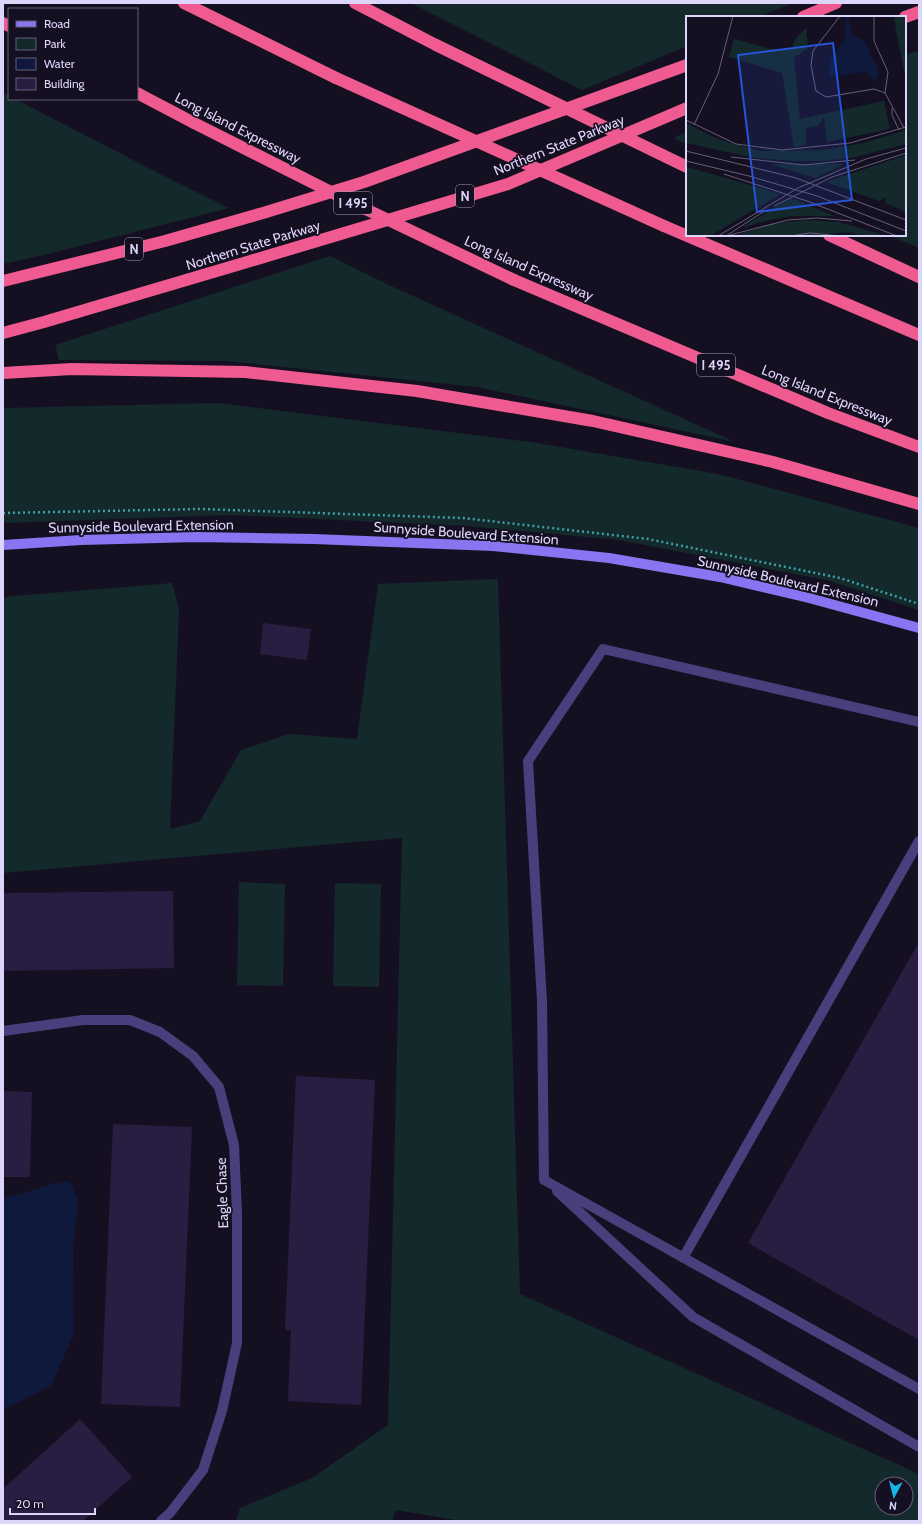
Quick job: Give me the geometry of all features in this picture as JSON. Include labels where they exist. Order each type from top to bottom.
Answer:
[{"type":"highway","points":[[184,3],[336,78],[686,235]]},
{"type":"highway","points":[[355,3],[686,167]]},
{"type":"highway","points":[[805,16],[836,3]]},
{"type":"highway","points":[[906,18],[919,12]]},
{"type":"highway","name":"Northern State Parkway","points":[[3,282],[165,241],[357,184],[686,65]]},
{"type":"highway","name":"Long Island Expressway","points":[[138,94],[355,204],[514,280],[828,413],[919,447]]},
{"type":"highway","name":"Northern State Parkway","points":[[3,333],[508,184],[686,108]]},
{"type":"highway","points":[[687,236],[919,335]]},
{"type":"highway","points":[[831,236],[919,277]]},
{"type":"highway","points":[[3,373],[72,369],[245,372],[417,391],[593,421],[773,462],[919,504]]},
{"type":"main road","name":"Sunnyside Boulevard Extension","points":[[3,545],[81,540],[197,537],[314,539],[493,546],[609,558],[720,577],[809,598],[919,628]]},
{"type":"street","points":[[919,722],[603,649],[528,761],[542,1001],[544,1180],[693,1317],[919,1447]]},
{"type":"street","points":[[684,1258],[919,840]]},
{"type":"street","name":"Eagle Chase","points":[[3,1031],[83,1020],[130,1020],[160,1032],[193,1056],[219,1087],[234,1145],[237,1212],[236,1343],[222,1411],[203,1470],[170,1513],[161,1521]]},
{"type":"street","points":[[544,1180],[919,1389]]},
{"type":"green space","points":[[411,3],[793,3],[760,16],[686,16],[686,46],[582,90]]},
{"type":"green space","points":[[919,51],[919,248],[890,236],[906,236],[906,54]]},
{"type":"green space","points":[[3,93],[8,96],[8,100],[17,100],[229,208],[48,254],[3,264]]},
{"type":"green space","points":[[686,132],[686,144],[673,138]]},
{"type":"green space","points":[[330,256],[389,285],[735,442],[477,387],[226,361],[59,360],[55,345]]},
{"type":"green space","points":[[218,403],[531,442],[718,474],[919,528],[919,610],[826,580],[619,540],[468,526],[231,515],[3,523],[3,408]]},
{"type":"green space","points":[[498,579],[520,1294],[919,1474],[919,1521],[462,1521],[396,1510],[392,1521],[236,1521],[240,1508],[312,1478],[388,1425],[402,838],[3,873],[3,597],[172,583],[179,610],[170,829],[200,821],[241,750],[289,734],[357,739],[378,584]]},
{"type":"green space","points":[[239,882],[285,884],[283,986],[237,985]]},
{"type":"green space","points":[[335,883],[381,884],[379,987],[333,986]]},
{"type":"water","points":[[69,1181],[78,1199],[73,1251],[74,1333],[51,1386],[3,1410],[3,1198],[52,1184]]},
{"type":"building","points":[[263,623],[311,629],[307,660],[260,654]]},
{"type":"building","points":[[173,891],[174,968],[3,971],[3,893]]},
{"type":"building","points":[[919,942],[919,1340],[748,1243]]},
{"type":"building","points":[[296,1076],[375,1080],[361,1405],[288,1401],[291,1330],[285,1330]]},
{"type":"building","points":[[3,1091],[32,1092],[30,1177],[3,1177]]},
{"type":"building","points":[[113,1124],[192,1127],[180,1407],[101,1404]]},
{"type":"building","points":[[80,1419],[132,1477],[83,1521],[3,1521],[3,1489]]}]
